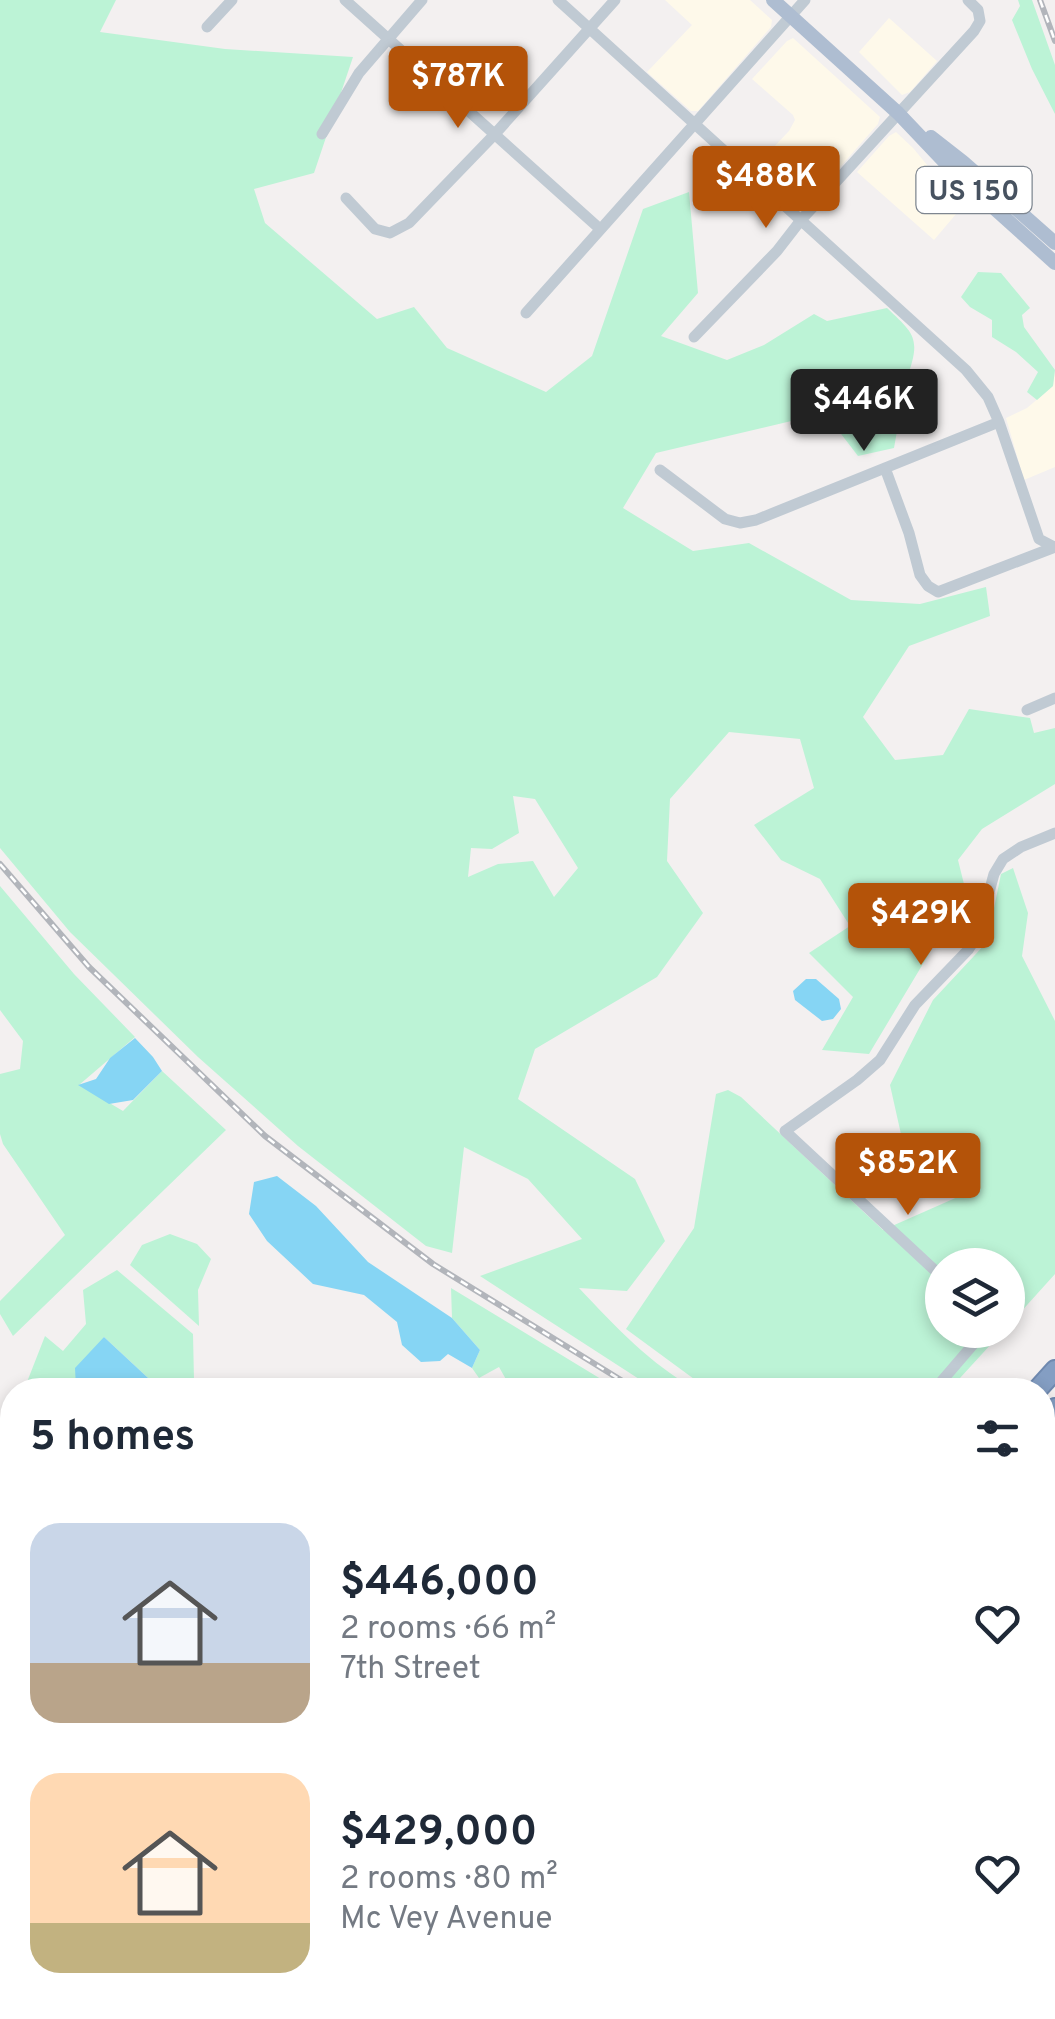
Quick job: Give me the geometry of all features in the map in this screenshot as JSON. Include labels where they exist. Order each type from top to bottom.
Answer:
[{"type":"main road","name":"US 150","points":[[773,0],[1055,263]]},
{"type":"main road","name":"US 150","points":[[898,113],[964,162],[1055,244]]},
{"type":"street","points":[[345,0],[600,230]]},
{"type":"street","points":[[322,134],[359,73],[422,0]]},
{"type":"street","points":[[558,0],[966,370],[988,397],[999,422],[1039,539],[1055,547]]},
{"type":"street","points":[[346,198],[375,230],[390,233],[409,223],[494,136],[615,0]]},
{"type":"street","points":[[526,313],[805,0]]},
{"type":"street","points":[[694,338],[974,31],[980,20],[978,10],[968,0]]},
{"type":"street","points":[[207,27],[223,3]]},
{"type":"street","points":[[660,470],[725,519],[740,523],[756,520],[999,422]]},
{"type":"street","points":[[885,468],[920,575],[938,592],[1055,547]]},
{"type":"street","points":[[1027,710],[1055,698]]},
{"type":"street","points":[[925,1261],[786,1132],[880,1060],[916,1005],[977,936],[994,874],[1003,859],[1055,833]]},
{"type":"street","points":[[944,1378],[970,1348]]},
{"type":"shaded area","points":[[665,0],[750,0],[772,20],[771,27],[698,111],[691,111],[647,72],[692,25]]},
{"type":"shaded area","points":[[889,18],[937,61],[910,92],[902,95],[859,52]]},
{"type":"shaded area","points":[[793,38],[880,117],[803,209],[755,167],[795,120],[752,79]]},
{"type":"shaded area","points":[[896,132],[962,207],[934,240],[857,172]]},
{"type":"shaded area","points":[[1055,370],[1055,467],[1024,480],[1006,418],[1027,408],[1053,386]]},
{"type":"green space","points":[[0,0],[116,0],[100,32],[225,49],[353,57],[314,173],[254,189],[265,223],[377,319],[414,307],[447,348],[546,392],[592,356],[643,209],[689,192],[698,293],[661,336],[727,360],[764,345],[814,314],[827,321],[887,308],[908,330],[914,343],[909,372],[876,382],[880,397],[891,394],[902,403],[894,448],[858,456],[825,413],[656,453],[623,508],[693,551],[749,543],[851,600],[920,604],[986,587],[990,616],[909,646],[863,717],[895,760],[943,755],[969,709],[1030,718],[1034,733],[1055,728],[1055,784],[982,829],[958,860],[966,892],[869,1054],[822,1050],[853,997],[809,953],[850,926],[820,879],[781,860],[754,825],[814,788],[800,739],[729,732],[670,799],[667,861],[703,913],[657,977],[535,1049],[518,1099],[635,1179],[665,1241],[627,1291],[579,1288],[649,1357],[677,1378],[637,1378],[480,1276],[582,1239],[528,1179],[464,1147],[452,1253],[426,1246],[298,1146],[198,1057],[70,932],[0,848]],"holes":[[[513,796],[535,799],[578,868],[554,897],[533,861],[498,864],[468,877],[471,848],[492,849],[519,833]]]},
{"type":"green space","points":[[1018,0],[1032,0],[1055,65],[1055,114],[1012,20],[1020,6]]},
{"type":"green space","points":[[978,272],[1001,273],[1030,308],[1022,315],[1024,327],[1055,370],[1053,386],[1037,400],[1027,392],[1038,372],[992,337],[992,320],[961,297]]},
{"type":"green space","points":[[1013,868],[1028,913],[1022,956],[1055,1021],[1055,1274],[1025,1307],[1025,1248],[925,1248],[925,1348],[988,1348],[960,1378],[693,1378],[626,1329],[694,1228],[716,1094],[728,1090],[741,1097],[883,1230],[978,1188],[974,1182],[909,1170],[890,1085],[933,1000],[987,942],[1001,874]]},
{"type":"green space","points":[[0,886],[74,974],[135,1037],[79,1085],[123,1111],[162,1071],[226,1130],[13,1336],[0,1314],[0,1301],[65,1235],[0,1134],[0,1074],[20,1069],[23,1041],[0,1010]]},
{"type":"green space","points":[[170,1234],[197,1244],[211,1259],[198,1290],[199,1326],[130,1265],[142,1245]]},
{"type":"green space","points":[[117,1270],[193,1334],[194,1378],[148,1378],[104,1337],[81,1378],[29,1378],[45,1336],[63,1351],[86,1324],[83,1290]]},
{"type":"green space","points":[[451,1288],[599,1378],[505,1378],[499,1367],[479,1378],[472,1368],[480,1350],[452,1318]]},
{"type":"water","points":[[806,979],[816,979],[839,999],[841,1009],[833,1019],[822,1021],[795,1000],[793,991]]},
{"type":"water","points":[[135,1038],[162,1071],[133,1100],[109,1104],[78,1085],[96,1079],[110,1058]]},
{"type":"water","points":[[277,1176],[316,1206],[368,1262],[452,1318],[480,1350],[472,1368],[448,1354],[440,1361],[421,1362],[402,1345],[397,1322],[364,1295],[313,1284],[267,1241],[249,1214],[254,1182]]},
{"type":"water","points":[[104,1337],[148,1378],[76,1378],[75,1368]]},
{"type":"railway","points":[[1040,0],[1055,41]]},
{"type":"railway","points":[[0,864],[89,967],[265,1136],[433,1264],[618,1378]]}]
